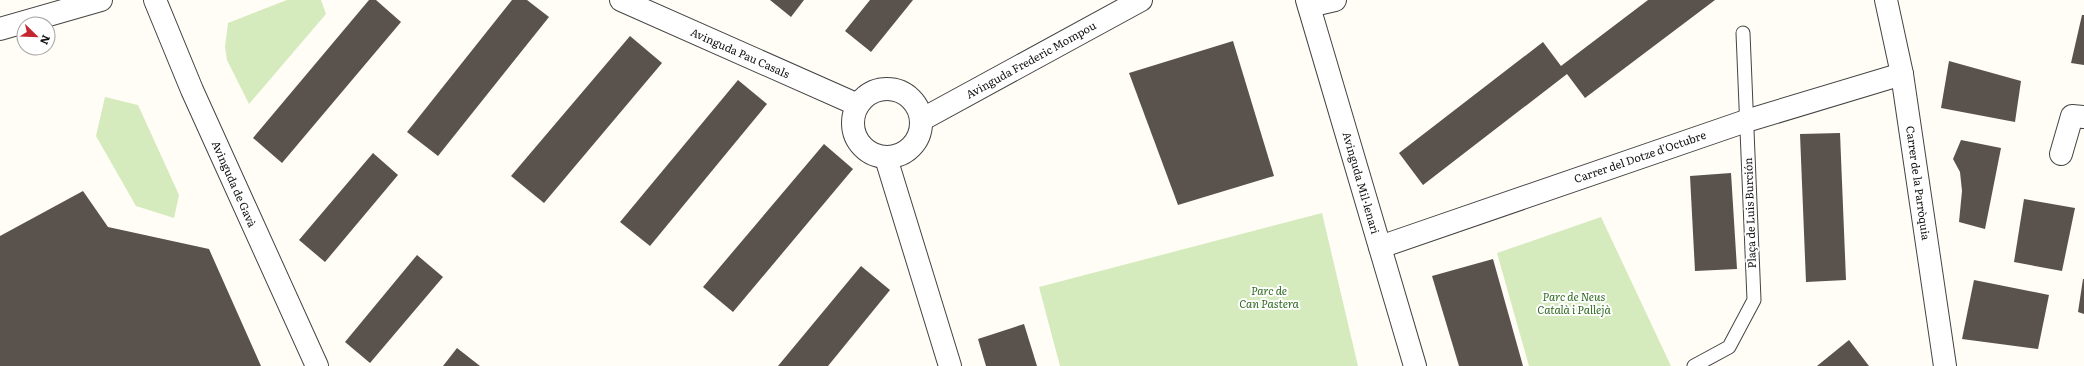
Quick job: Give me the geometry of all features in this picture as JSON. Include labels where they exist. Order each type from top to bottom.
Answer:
[{"type":"street","points":[[0,29],[101,0]]},
{"type":"street","name":"Avinguda de Gavà","points":[[155,0],[192,90],[317,366]]},
{"type":"street","name":"Avinguda Pau Casals","points":[[621,0],[858,105]]},
{"type":"street","name":"Avinguda Frederic Mompou","points":[[921,120],[1141,0]]},
{"type":"street","points":[[1308,3],[1335,0]]},
{"type":"street","name":"Carrer de la Parròquia","points":[[1886,0],[1902,74],[1945,366]]},
{"type":"street","name":"Avinguda Mil·lenari","points":[[1308,3],[1415,366]]},
{"type":"street","name":"Carrer del Dotze d'Octubre","points":[[1380,247],[1746,121],[1902,74]]},
{"type":"street","points":[[886,89],[898,91],[911,99],[918,108],[921,120],[918,137],[911,147],[898,156],[886,158],[872,154],[862,146],[856,137],[853,128],[854,116],[858,105],[866,97],[875,92],[886,89]]},
{"type":"street","points":[[2061,154],[2072,116],[2084,117]]},
{"type":"street","points":[[886,158],[950,366]]},
{"type":"lane","name":"Plaça de Luis Burción","points":[[1694,366],[1729,347],[1754,300],[1743,33]]},
{"type":"green space","points":[[287,0],[321,0],[326,14],[249,104],[227,60],[225,47],[228,23]]},
{"type":"green space","points":[[105,97],[138,105],[179,195],[174,218],[136,206],[96,136]]},
{"type":"green space","name":"Parc de Can Pastera","points":[[1322,213],[1358,366],[1060,366],[1039,287]]},
{"type":"green space","name":"Parc de Neus Català i Pallejà","points":[[1601,217],[1671,366],[1529,366],[1497,253]]},
{"type":"building","points":[[369,0],[376,0],[401,22],[282,163],[253,138]]},
{"type":"building","points":[[512,0],[527,0],[549,17],[438,156],[407,132]]},
{"type":"building","points":[[770,0],[804,0],[791,17]]},
{"type":"building","points":[[870,0],[913,0],[871,52],[845,31]]},
{"type":"building","points":[[1648,0],[1715,0],[1585,98],[1567,74],[1423,185],[1399,153],[1543,42],[1561,66]]},
{"type":"building","points":[[2082,15],[2084,15],[2084,65],[2071,63]]},
{"type":"building","points":[[630,36],[662,63],[544,203],[511,176]]},
{"type":"building","points":[[1233,41],[1274,176],[1178,205],[1129,73]]},
{"type":"building","points":[[1949,61],[2021,81],[2015,122],[1941,108]]},
{"type":"building","points":[[738,80],[767,104],[650,246],[620,222]]},
{"type":"building","points":[[1840,133],[1846,280],[1806,282],[1800,134]]},
{"type":"building","points":[[1961,140],[2001,148],[1985,229],[1959,222],[1962,191],[1960,172],[1953,159]]},
{"type":"building","points":[[824,144],[853,169],[733,312],[703,287]]},
{"type":"building","points":[[373,153],[398,175],[325,262],[299,240]]},
{"type":"building","points":[[1731,173],[1737,269],[1695,271],[1690,176]]},
{"type":"building","points":[[83,191],[108,227],[209,249],[261,366],[0,366],[0,236]]},
{"type":"building","points":[[2024,199],[2075,208],[2062,271],[2014,262]]},
{"type":"building","points":[[417,255],[443,277],[370,363],[345,342]]},
{"type":"building","points":[[1493,259],[1523,366],[1459,366],[1432,276]]},
{"type":"building","points":[[861,266],[890,290],[828,366],[778,366]]},
{"type":"building","points":[[2084,279],[2084,314],[2078,312]]},
{"type":"building","points":[[1974,280],[2049,295],[2038,349],[1962,339]]},
{"type":"building","points":[[1024,324],[1037,366],[986,366],[978,339]]},
{"type":"building","points":[[1849,340],[1869,366],[1817,366]]},
{"type":"building","points":[[457,348],[480,366],[443,366]]}]
